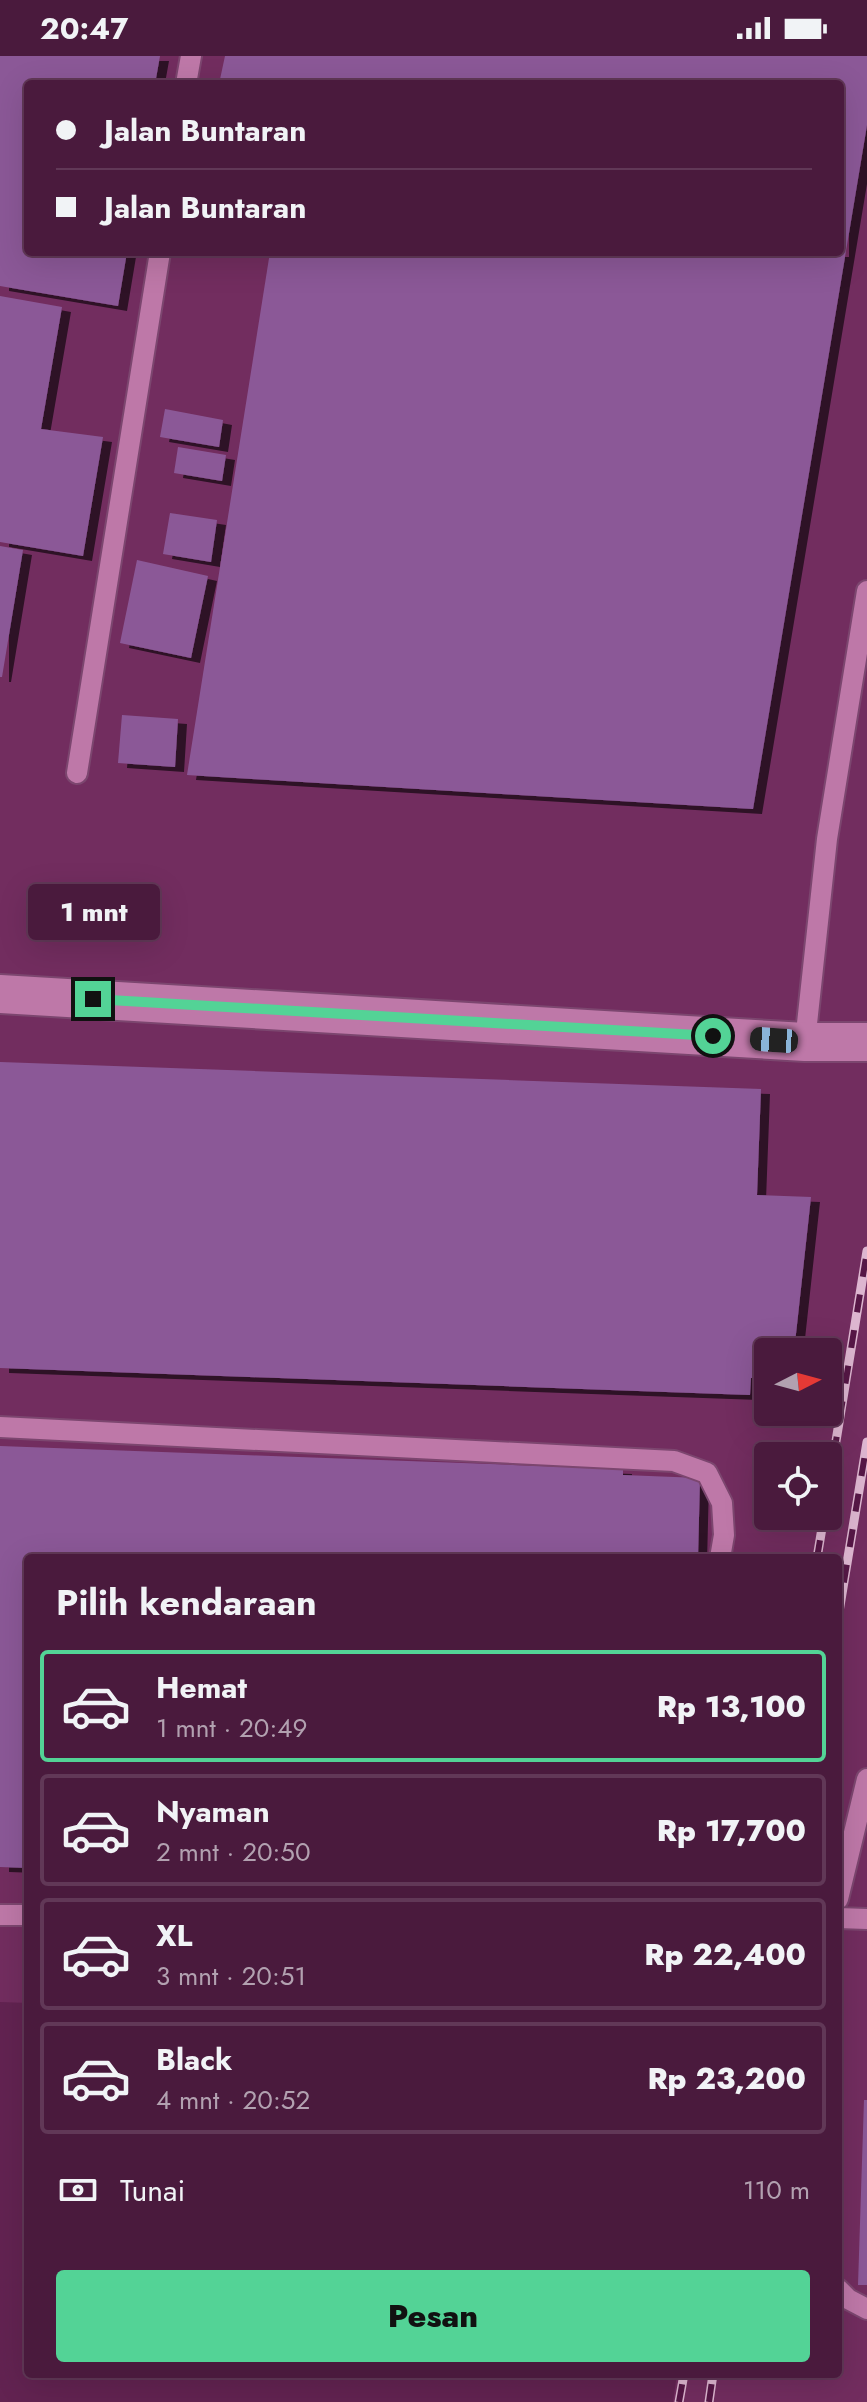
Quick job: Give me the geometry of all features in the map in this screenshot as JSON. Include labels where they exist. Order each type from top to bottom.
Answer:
[{"type":"street","points":[[0,994],[805,1042],[867,1042]]},
{"type":"lane","points":[[187,80],[191,56]]},
{"type":"lane","points":[[77,773],[159,256]]},
{"type":"lane","points":[[805,1042],[827,839],[867,591]]},
{"type":"lane","points":[[0,1427],[674,1461],[707,1473],[722,1503],[724,1535],[721,1554]]},
{"type":"lane","points":[[842,1882],[867,1779]]},
{"type":"lane","points":[[0,1915],[24,1915]]},
{"type":"lane","points":[[842,1918],[867,1919]]},
{"type":"lane","points":[[842,2293],[867,2309]]},
{"type":"shaded area","points":[[0,56],[867,56],[867,2402],[673,2402],[676,2378],[842,2378],[842,1554],[24,1554],[24,2003],[0,2002]]},
{"type":"building","points":[[0,56],[160,56],[156,80],[24,80],[24,256],[126,256],[118,306],[0,286]]},
{"type":"building","points":[[225,56],[867,56],[867,125],[753,809],[187,775],[269,256],[844,256],[844,80],[220,80]]},
{"type":"building","points":[[0,296],[62,307],[41,429],[103,437],[83,556],[0,542]]},
{"type":"building","points":[[165,409],[223,420],[219,447],[160,437]]},
{"type":"building","points":[[178,447],[226,455],[222,481],[174,473]]},
{"type":"building","points":[[170,513],[217,520],[211,562],[163,554]]},
{"type":"building","points":[[0,546],[23,550],[2,677],[0,677]]},
{"type":"building","points":[[137,560],[208,576],[191,658],[120,643]]},
{"type":"building","points":[[122,715],[178,719],[175,767],[118,763]]},
{"type":"building","points":[[0,1062],[761,1089],[757,1195],[811,1197],[796,1338],[754,1338],[754,1378],[751,1378],[750,1395],[0,1368]]},
{"type":"building","points":[[0,1446],[623,1469],[623,1475],[700,1478],[698,1554],[24,1554],[24,1868],[0,1867]]},
{"type":"building","points":[[864,2100],[867,2100],[867,2285],[858,2285]]},
{"type":"railway","points":[[836,1442],[867,1251]]},
{"type":"railway","points":[[842,1594],[867,1442]]},
{"type":"railway","points":[[818,1554],[822,1530]]},
{"type":"railway","points":[[679,2402],[683,2378]]},
{"type":"railway","points":[[709,2402],[712,2378]]},
{"type":"route","points":[[93,999],[713,1036]]}]
